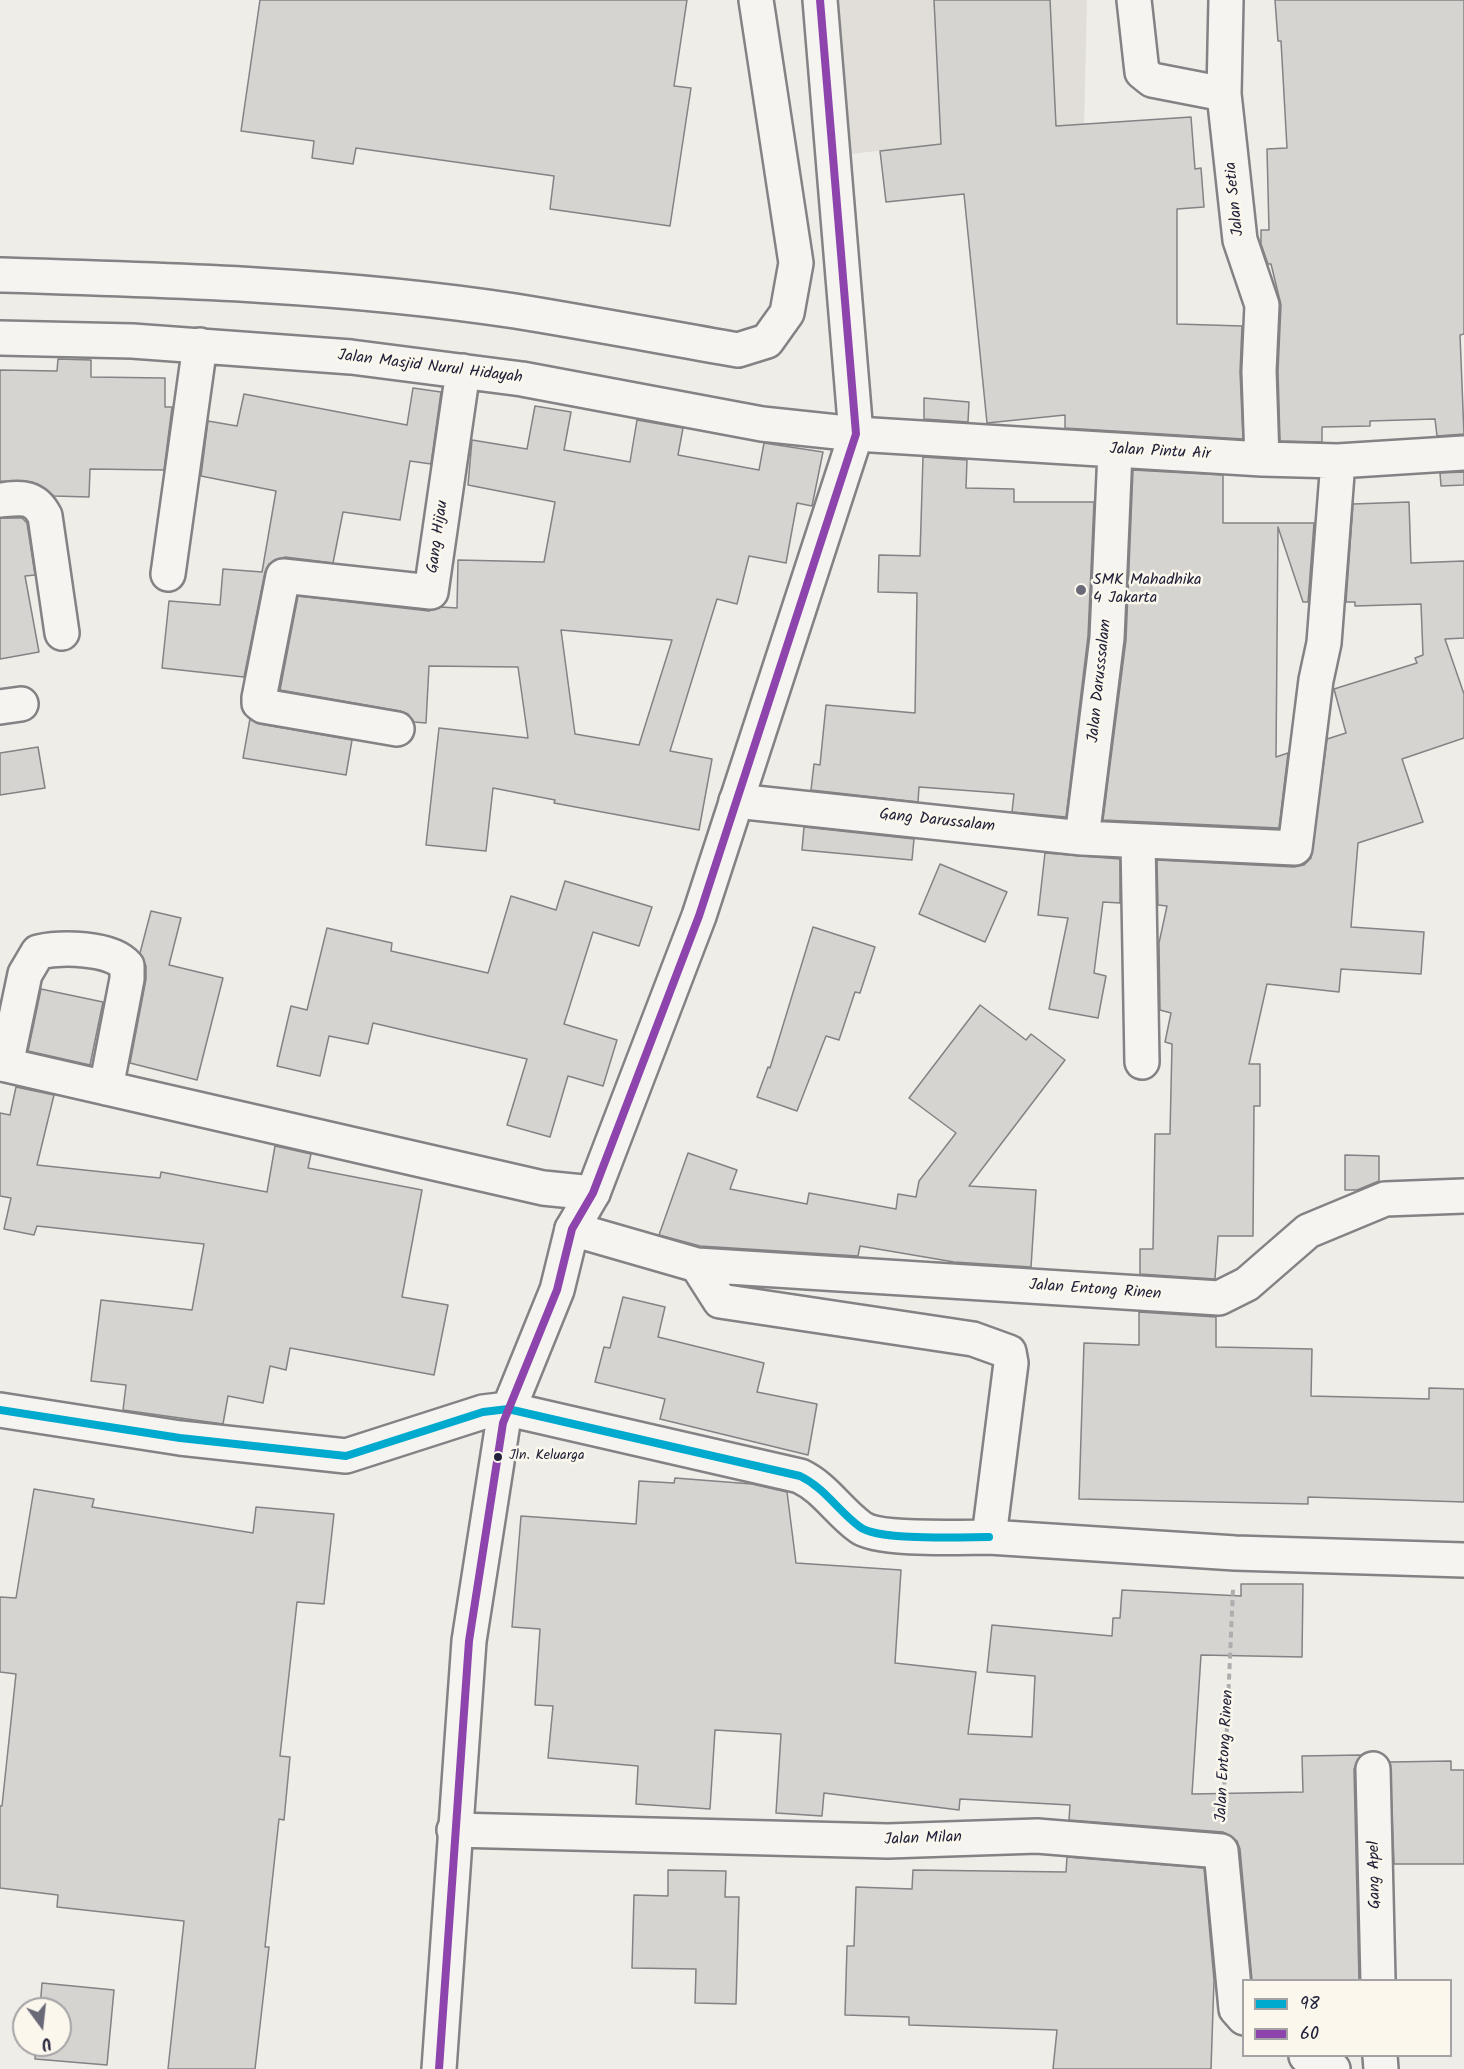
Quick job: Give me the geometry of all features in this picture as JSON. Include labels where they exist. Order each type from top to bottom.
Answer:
[{"type":"street","points":[[0,274],[148,280],[354,293],[513,311],[738,350],[767,341],[787,313],[796,263],[756,0]]},
{"type":"street","points":[[439,2069],[469,1641],[503,1423],[557,1290],[572,1229],[593,1193],[699,916],[856,434],[820,0]]},
{"type":"street","points":[[1134,0],[1142,72],[1152,80],[1224,94]]},
{"type":"street","name":"Jalan Setia","points":[[1226,0],[1224,94],[1240,240],[1262,305],[1259,371],[1262,459]]},
{"type":"street","name":"Jalan Masjid Nurul Hidayah","points":[[0,338],[132,341],[351,357],[522,379],[762,424],[856,434]]},
{"type":"street","points":[[168,574],[200,345]]},
{"type":"street","name":"Gang Hijau","points":[[397,729],[259,703],[283,576],[431,592],[463,371]]},
{"type":"street","name":"Jalan Pintu Air","points":[[856,434],[1262,459],[1338,461],[1464,453]]},
{"type":"street","name":"Jalan Darusssalam","points":[[1082,838],[1107,638],[1115,450]]},
{"type":"street","name":"Gang Darussalam","points":[[736,801],[1082,838],[1295,848],[1316,680],[1324,643],[1338,461]]},
{"type":"street","points":[[0,500],[26,498],[39,504],[45,516],[62,633]]},
{"type":"street","points":[[1138,842],[1142,1062]]},
{"type":"street","points":[[106,1088],[127,979],[127,966],[119,957],[60,947],[38,952],[25,974],[6,1065],[106,1088],[543,1188],[593,1193]]},
{"type":"street","name":"Jalan Entong Rinen","points":[[572,1229],[697,1265],[1219,1298],[1247,1284],[1308,1231],[1385,1199],[1464,1196]]},
{"type":"street","points":[[697,1265],[720,1301],[973,1340],[1009,1352],[1011,1364],[989,1537]]},
{"type":"street","points":[[0,1410],[180,1437],[346,1456],[483,1412],[508,1409],[800,1476],[816,1484],[861,1529],[881,1535],[989,1537],[1235,1553],[1464,1560]]},
{"type":"street","name":"Gang Apel","points":[[1373,1769],[1378,1979]]},
{"type":"street","name":"Jalan Milan","points":[[454,1830],[888,1841],[1037,1836],[1221,1851]]},
{"type":"street","points":[[1221,1851],[1236,2009],[1242,2016]]},
{"type":"street","points":[[1310,2057],[1333,2069]]},
{"type":"path","name":"Jalan Entong Rinen","points":[[1221,1851],[1235,1553]]},
{"type":"shaded area","points":[[832,0],[1087,0],[1084,127],[851,154]]},
{"type":"building","points":[[260,0],[687,0],[674,86],[691,88],[670,226],[550,209],[554,176],[356,148],[353,164],[312,158],[314,141],[241,131]]},
{"type":"building","points":[[934,0],[1050,0],[1056,126],[1191,117],[1195,169],[1201,168],[1204,207],[1177,209],[1177,324],[1242,326],[1240,372],[1243,439],[1065,428],[1065,415],[987,423],[964,194],[886,202],[880,151],[941,144]]},
{"type":"building","points":[[1275,0],[1464,0],[1464,334],[1460,335],[1464,434],[1437,436],[1435,419],[1370,421],[1370,426],[1322,427],[1322,442],[1280,441],[1278,371],[1281,305],[1271,264],[1268,264],[1261,244],[1261,230],[1269,230],[1267,149],[1287,148],[1281,41],[1278,41]]},
{"type":"building","points":[[58,359],[91,360],[91,377],[165,378],[165,407],[172,407],[164,470],[90,469],[89,497],[54,496],[32,482],[0,481],[0,370],[57,371]]},
{"type":"building","points":[[413,388],[441,392],[431,464],[410,461],[400,520],[343,512],[333,563],[285,557],[269,564],[265,572],[244,677],[162,668],[169,601],[220,605],[223,569],[262,572],[276,491],[201,476],[208,421],[237,426],[244,394],[407,425]]},
{"type":"building","points":[[924,398],[969,402],[968,422],[924,419]]},
{"type":"building","points":[[535,406],[571,412],[564,450],[630,462],[637,420],[683,428],[678,455],[759,470],[764,443],[823,452],[812,506],[797,503],[786,563],[749,556],[737,604],[717,599],[670,751],[712,759],[699,830],[554,803],[555,800],[493,788],[486,851],[426,845],[439,728],[528,738],[518,667],[429,666],[426,723],[414,722],[408,714],[400,711],[280,690],[298,596],[429,611],[441,607],[457,608],[458,560],[544,562],[555,502],[468,485],[472,440],[527,449]],"holes":[[[561,630],[672,640],[639,745],[575,734]]]},
{"type":"building","points":[[923,457],[967,460],[966,488],[1014,489],[1014,502],[1094,502],[1088,636],[1066,817],[1012,812],[1014,794],[919,787],[918,802],[811,790],[814,764],[820,765],[826,705],[915,713],[917,593],[878,592],[879,555],[920,556]]},
{"type":"building","points":[[1133,470],[1223,475],[1223,523],[1314,523],[1308,602],[1303,602],[1278,527],[1276,757],[1288,753],[1279,828],[1103,820],[1126,640]]},
{"type":"building","points":[[1464,472],[1464,485],[1441,486],[1440,473]]},
{"type":"building","points":[[1409,502],[1411,563],[1464,561],[1464,638],[1445,639],[1464,694],[1464,738],[1402,759],[1423,822],[1358,843],[1351,927],[1424,932],[1421,974],[1341,969],[1339,992],[1267,984],[1249,1064],[1260,1064],[1260,1106],[1254,1106],[1253,1236],[1218,1236],[1215,1279],[1140,1274],[1140,1249],[1153,1249],[1155,1134],[1170,1134],[1172,1044],[1165,1042],[1171,1013],[1160,1010],[1159,943],[1167,906],[1158,905],[1157,860],[1294,867],[1304,865],[1311,858],[1327,739],[1346,733],[1334,689],[1417,663],[1415,658],[1423,655],[1421,604],[1355,606],[1355,602],[1346,602],[1353,504]]},
{"type":"building","points":[[0,518],[22,518],[27,523],[35,575],[25,576],[39,652],[0,659]]},
{"type":"building","points":[[250,719],[260,724],[352,740],[346,775],[243,758]]},
{"type":"building","points":[[38,747],[45,788],[0,795],[0,753]]},
{"type":"building","points":[[804,827],[914,839],[912,860],[802,850]]},
{"type":"building","points":[[1045,853],[1120,859],[1120,903],[1103,902],[1094,973],[1106,976],[1098,1018],[1049,1009],[1068,918],[1038,915]]},
{"type":"building","points":[[940,864],[1007,892],[985,942],[919,914]]},
{"type":"building","points":[[565,881],[652,907],[639,946],[593,932],[564,1024],[617,1040],[603,1086],[568,1076],[550,1137],[507,1125],[527,1059],[373,1023],[368,1044],[329,1036],[320,1076],[277,1066],[291,1006],[307,1010],[327,928],[392,943],[391,951],[488,973],[511,896],[556,910]]},
{"type":"building","points":[[151,911],[181,918],[169,965],[223,978],[197,1080],[130,1063],[146,979],[146,966],[140,953]]},
{"type":"building","points":[[813,927],[875,947],[860,993],[855,992],[839,1040],[826,1036],[797,1111],[757,1097],[768,1067],[770,1068]]},
{"type":"building","points":[[41,989],[103,1002],[90,1065],[28,1051]]},
{"type":"building","points":[[980,1005],[1026,1040],[1031,1034],[1065,1060],[969,1186],[1036,1190],[1031,1267],[954,1262],[860,1246],[858,1256],[700,1246],[659,1235],[688,1153],[737,1170],[730,1189],[807,1204],[809,1193],[896,1209],[898,1194],[916,1197],[919,1181],[956,1133],[909,1098]]},
{"type":"building","points":[[16,1087],[54,1095],[37,1165],[160,1178],[161,1172],[267,1192],[275,1146],[311,1154],[308,1168],[422,1190],[402,1297],[448,1305],[434,1375],[290,1348],[286,1370],[270,1366],[263,1403],[228,1396],[223,1424],[123,1410],[126,1385],[91,1381],[101,1300],[192,1310],[204,1244],[37,1226],[34,1235],[4,1229],[11,1198],[0,1196],[0,1113],[10,1115]]},
{"type":"building","points":[[1345,1155],[1379,1156],[1379,1181],[1357,1190],[1345,1190]]},
{"type":"building","points":[[623,1297],[665,1307],[658,1337],[764,1363],[757,1392],[817,1404],[808,1455],[660,1419],[665,1399],[595,1382],[604,1347],[610,1348]]},
{"type":"building","points":[[1139,1312],[1216,1317],[1216,1347],[1312,1349],[1311,1396],[1429,1399],[1429,1388],[1464,1389],[1464,1502],[1308,1497],[1308,1504],[1079,1499],[1084,1343],[1139,1345]]},
{"type":"building","points":[[675,1478],[752,1484],[787,1492],[796,1563],[901,1570],[895,1663],[976,1672],[968,1734],[1032,1737],[1035,1676],[987,1672],[992,1625],[1112,1636],[1113,1618],[1120,1618],[1122,1590],[1241,1596],[1241,1584],[1303,1584],[1302,1657],[1201,1655],[1192,1794],[1303,1792],[1302,1756],[1361,1755],[1354,1769],[1359,1979],[1252,1979],[1240,1849],[1237,1841],[1223,1832],[1069,1820],[1070,1805],[960,1799],[959,1810],[824,1793],[822,1816],[776,1813],[781,1734],[715,1730],[710,1809],[636,1804],[638,1766],[548,1758],[553,1706],[535,1705],[540,1629],[512,1627],[521,1516],[636,1524],[639,1481],[674,1483]]},
{"type":"building","points":[[34,1489],[94,1499],[92,1507],[253,1533],[256,1507],[334,1514],[324,1604],[297,1602],[280,1756],[290,1757],[284,1820],[279,1819],[265,1947],[269,1947],[255,2069],[168,2069],[184,1921],[57,1907],[58,1895],[0,1888],[0,1806],[2,1806],[16,1674],[0,1672],[0,1597],[16,1598]]},
{"type":"building","points":[[1451,1761],[1451,1770],[1464,1770],[1464,1864],[1394,1864],[1390,1762]]},
{"type":"building","points":[[1067,1857],[1204,1868],[1214,1980],[1211,2069],[1053,2069],[1057,2030],[909,2025],[909,2017],[845,2015],[847,1946],[854,1946],[856,1887],[912,1889],[913,1870],[1066,1872]]},
{"type":"building","points":[[668,1870],[726,1871],[725,1897],[739,1897],[736,2004],[695,2003],[696,1969],[632,1968],[634,1895],[668,1896]]},
{"type":"building","points":[[42,1983],[114,1990],[107,2065],[35,2059],[35,2057],[72,2057],[72,1997],[41,1997]]},
{"type":"transit line","name":"60","points":[[439,2069],[469,1641],[503,1423],[557,1290],[572,1229],[593,1193],[699,916],[856,434],[820,0]]},
{"type":"transit line","name":"98","points":[[0,1410],[180,1438],[346,1456],[483,1412],[508,1409],[800,1476],[817,1487],[860,1527],[870,1531],[902,1536],[989,1537]]},
{"type":"place","name":"SMK Mahadhika 4 Jakarta","points":[[1081,590]]},
{"type":"place","name":"Jln. Keluarga","points":[[498,1457]]}]
